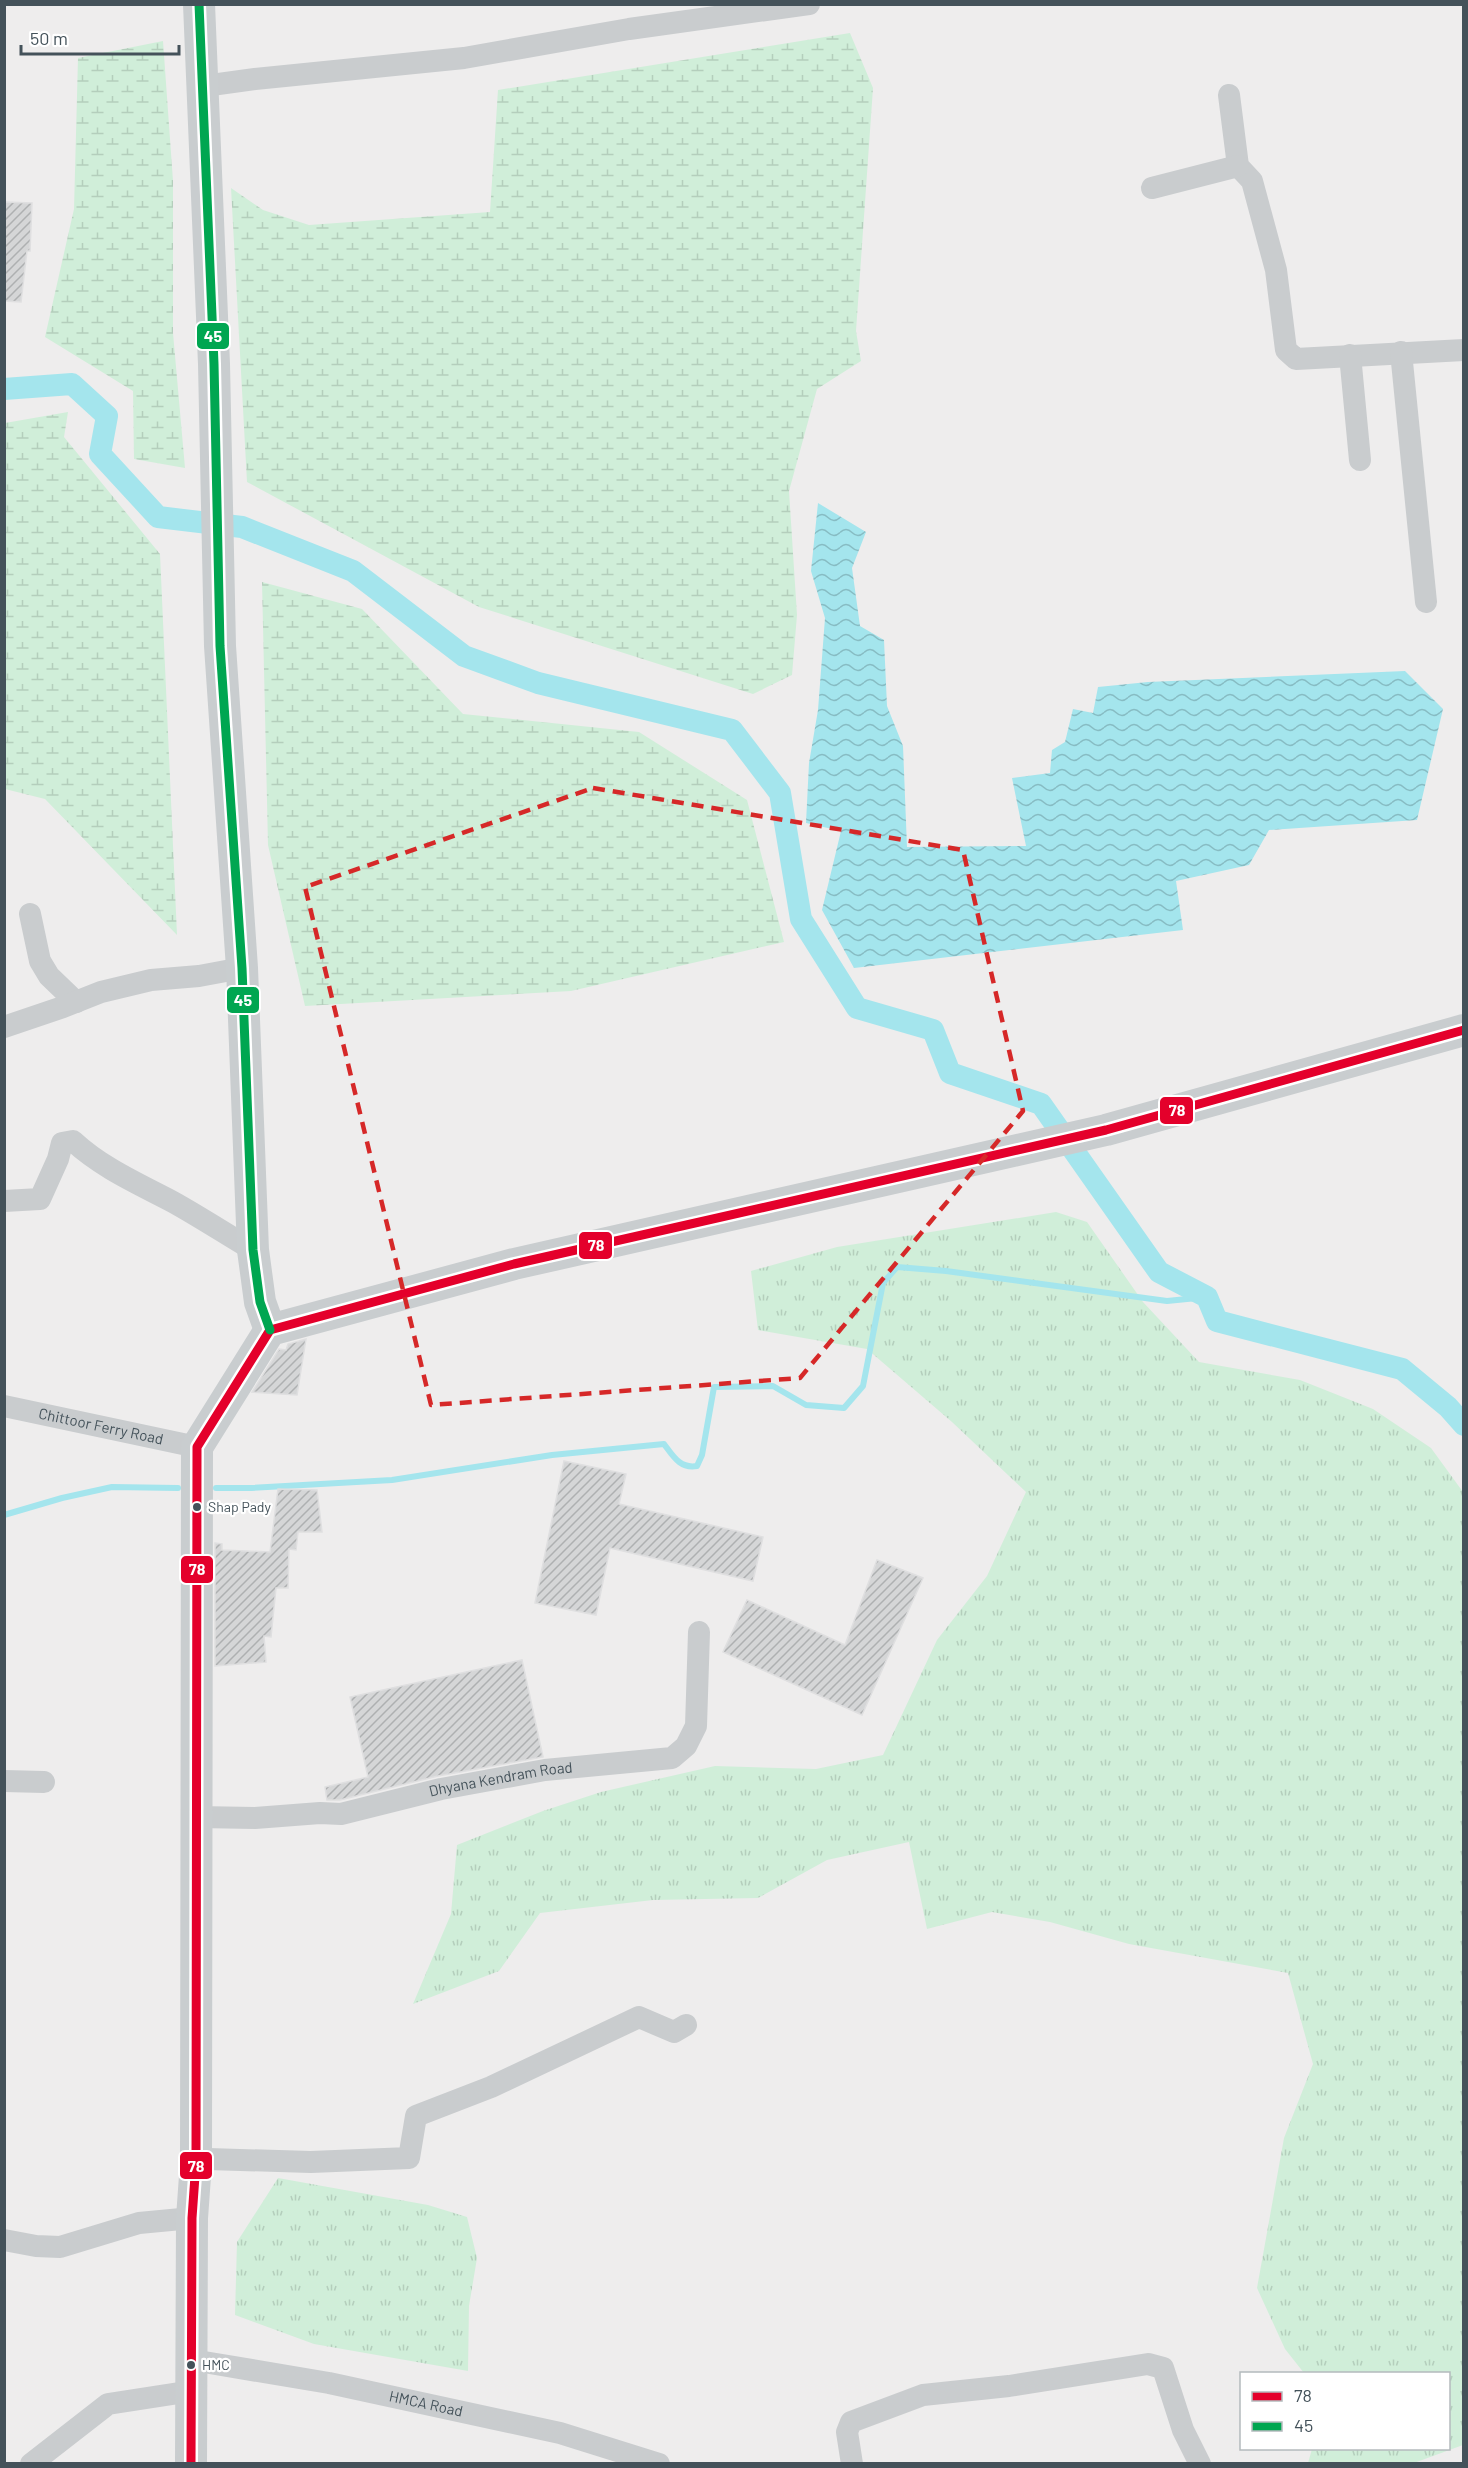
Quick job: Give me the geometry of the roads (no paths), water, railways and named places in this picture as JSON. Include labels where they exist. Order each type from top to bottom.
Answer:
[{"type":"main road","points":[[199,4],[214,364],[220,646],[242,968],[253,1250],[260,1302],[270,1330]]},
{"type":"main road","points":[[191,2463],[192,2218],[196,2162],[197,1448],[270,1330],[514,1264],[1106,1130],[1464,1030]]},
{"type":"street","points":[[204,86],[464,58],[629,29],[809,4]]},
{"type":"street","points":[[1229,94],[1238,166],[1252,181],[1276,270],[1286,350],[1296,358],[1464,350]]},
{"type":"street","points":[[1152,188],[1238,166]]},
{"type":"street","points":[[1401,352],[1426,602]]},
{"type":"street","points":[[1350,355],[1360,460]]},
{"type":"street","points":[[30,914],[40,962],[50,976],[76,1002]]},
{"type":"street","points":[[4,1027],[101,992],[151,980],[199,976],[242,968]]},
{"type":"street","points":[[4,1201],[40,1199],[58,1160],[62,1143],[74,1142],[103,1164],[253,1250]]},
{"type":"street","name":"Chittoor Ferry Road","points":[[4,1407],[197,1448]]},
{"type":"street","name":"Dhyana Kendram Road","points":[[197,1817],[255,1818],[320,1813],[341,1814],[441,1790],[544,1770],[672,1758],[686,1746],[696,1726],[699,1632]]},
{"type":"street","points":[[4,1781],[44,1782]]},
{"type":"street","points":[[196,2162],[208,2159],[311,2162],[409,2158],[416,2116],[491,2087],[639,2017],[674,2032],[686,2025]]},
{"type":"street","points":[[4,2240],[36,2246],[60,2247],[139,2223],[192,2218]]},
{"type":"street","name":"HMCA Road","points":[[192,2360],[329,2383],[560,2433],[592,2453],[658,2463]]},
{"type":"street","points":[[852,2463],[847,2432],[850,2422],[923,2395],[1009,2386],[1148,2364],[1162,2368],[1184,2430],[1200,2463]]},
{"type":"street","points":[[31,2463],[108,2404],[192,2391]]},
{"type":"water","points":[[818,503],[866,532],[852,568],[860,626],[884,640],[887,706],[903,746],[907,847],[1026,846],[1012,778],[1050,773],[1052,750],[1065,742],[1073,709],[1093,713],[1098,687],[1148,682],[1405,671],[1443,709],[1417,820],[1269,830],[1249,865],[1176,881],[1183,930],[854,968],[822,910],[841,831],[806,823],[809,763],[818,710],[825,618],[811,571]]},
{"type":"waterway","points":[[4,389],[72,384],[107,416],[100,454],[158,517],[242,527],[353,571],[464,656],[538,683],[732,730],[780,793],[801,919],[857,1008],[933,1030],[950,1073],[1041,1104],[1159,1272],[1207,1297],[1217,1321],[1402,1369],[1448,1407],[1464,1425]]},
{"type":"waterway","points":[[216,1488],[392,1480],[552,1455],[664,1444],[681,1464],[697,1466],[702,1455],[714,1387],[773,1386],[806,1405],[844,1408],[863,1386],[883,1283],[897,1267],[946,1271],[1167,1301],[1207,1297]]},
{"type":"waterway","points":[[4,1515],[62,1498],[112,1487],[178,1488]]},
{"type":"place","name":"Shap Pady","points":[[197,1507]]},
{"type":"place","name":"HMC","points":[[191,2365]]}]
